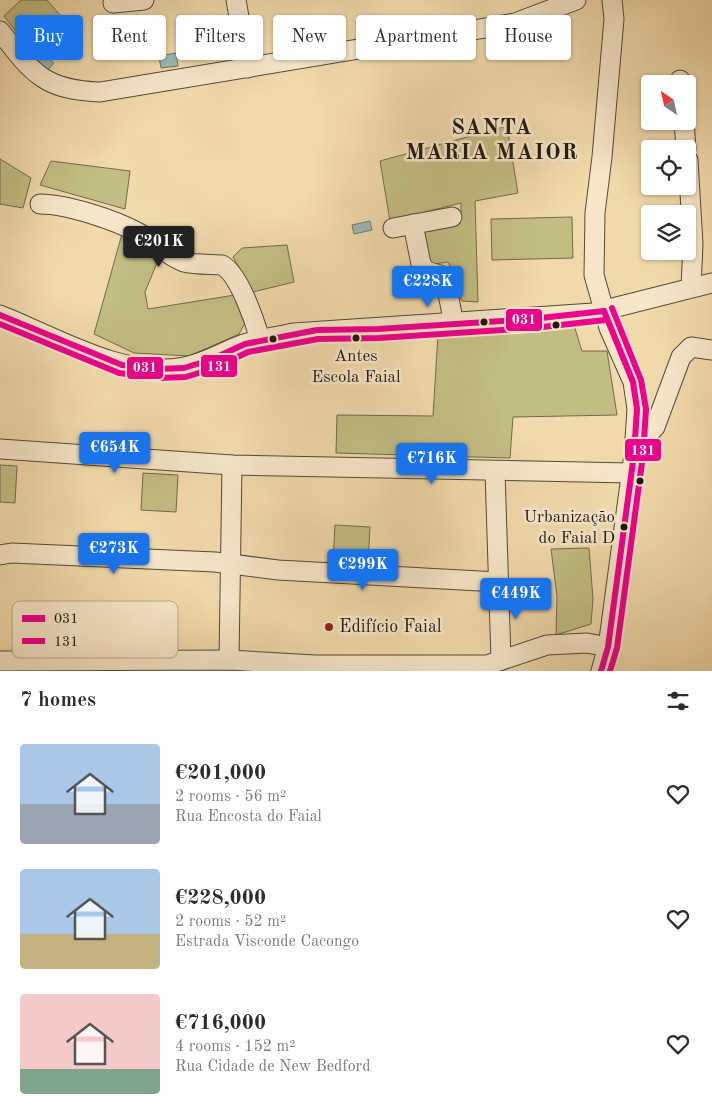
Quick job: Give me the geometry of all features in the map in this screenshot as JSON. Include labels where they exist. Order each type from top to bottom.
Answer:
[{"type":"street","points":[[113,3],[144,0]]},
{"type":"street","points":[[236,0],[248,68]]},
{"type":"street","points":[[0,30],[37,74],[52,84],[73,91],[100,92],[515,23],[576,0]]},
{"type":"street","points":[[601,671],[608,648],[635,448],[637,409],[633,382],[604,311],[594,275],[593,245],[614,18],[612,0]]},
{"type":"street","points":[[690,195],[693,244],[691,287]]},
{"type":"street","points":[[40,204],[58,204],[120,224],[139,233],[171,256],[186,262],[227,267],[237,283],[260,340]]},
{"type":"street","points":[[393,228],[452,217]]},
{"type":"street","points":[[413,224],[421,264],[426,271],[440,275],[446,284],[454,324]]},
{"type":"street","points":[[0,315],[122,365],[143,369],[184,368],[260,340],[317,330],[454,324],[604,311],[712,283]]},
{"type":"street","points":[[635,448],[655,427],[681,357],[691,347],[712,350]]},
{"type":"street","points":[[0,449],[232,465],[632,472]]},
{"type":"street","points":[[229,660],[232,465]]},
{"type":"street","points":[[495,470],[501,660]]},
{"type":"street","points":[[0,555],[12,553],[215,562],[229,566],[498,582]]},
{"type":"street","points":[[0,661],[229,660],[316,668],[487,665],[548,645],[568,642],[588,643],[608,648]]},
{"type":"shaded area","points":[[21,0],[47,0],[60,15],[15,15],[15,30],[4,16]]},
{"type":"shaded area","points":[[507,126],[518,193],[475,201],[478,302],[462,301],[457,292],[448,262],[434,264],[429,262],[424,231],[461,220],[461,203],[390,221],[380,161]]},
{"type":"shaded area","points":[[0,159],[31,178],[23,208],[0,204]]},
{"type":"shaded area","points":[[51,161],[130,171],[125,209],[40,185]]},
{"type":"shaded area","points":[[572,217],[573,258],[492,260],[491,219]]},
{"type":"shaded area","points":[[122,234],[159,258],[145,292],[148,309],[235,295],[245,323],[239,334],[189,356],[134,353],[94,334]]},
{"type":"shaded area","points":[[287,245],[294,282],[253,292],[233,257],[242,248]]},
{"type":"shaded area","points":[[573,322],[582,351],[607,351],[617,415],[513,417],[510,458],[336,453],[337,415],[433,416],[438,334]]},
{"type":"shaded area","points":[[0,465],[17,466],[15,503],[0,502]]},
{"type":"shaded area","points":[[143,473],[178,475],[176,512],[141,510]]},
{"type":"shaded area","points":[[335,525],[370,527],[368,564],[333,562]]},
{"type":"shaded area","points":[[589,548],[593,599],[591,624],[556,635],[557,596],[551,549]]},
{"type":"water","points":[[176,53],[178,66],[161,68],[160,60],[166,60],[166,55]]},
{"type":"water","points":[[37,60],[50,60],[54,63],[48,70]]},
{"type":"water","points":[[370,221],[372,230],[354,234],[352,225]]},
{"type":"transit line","name":"131","points":[[610,671],[617,648],[643,455],[646,409],[641,380],[612,308]]},
{"type":"transit line","name":"031","points":[[0,315],[122,365],[159,369],[184,368],[210,360],[245,344],[317,330],[378,329],[532,319],[604,311]]},
{"type":"transit line","name":"031","points":[[601,671],[608,647],[634,454],[637,409],[633,382],[604,311]]},
{"type":"transit line","name":"131","points":[[0,324],[119,373],[159,378],[186,377],[214,368],[248,352],[318,339],[379,338],[533,328],[605,320]]},
{"type":"place","name":"Antes Escola Faial","points":[[356,338]]},
{"type":"place","name":"Urbanização do Faial D","points":[[624,527]]},
{"type":"place","name":"Edifício Faial","points":[[329,627]]},
{"type":"district","name":"SANTA MARIA MAIOR","points":[[492,140]]}]
